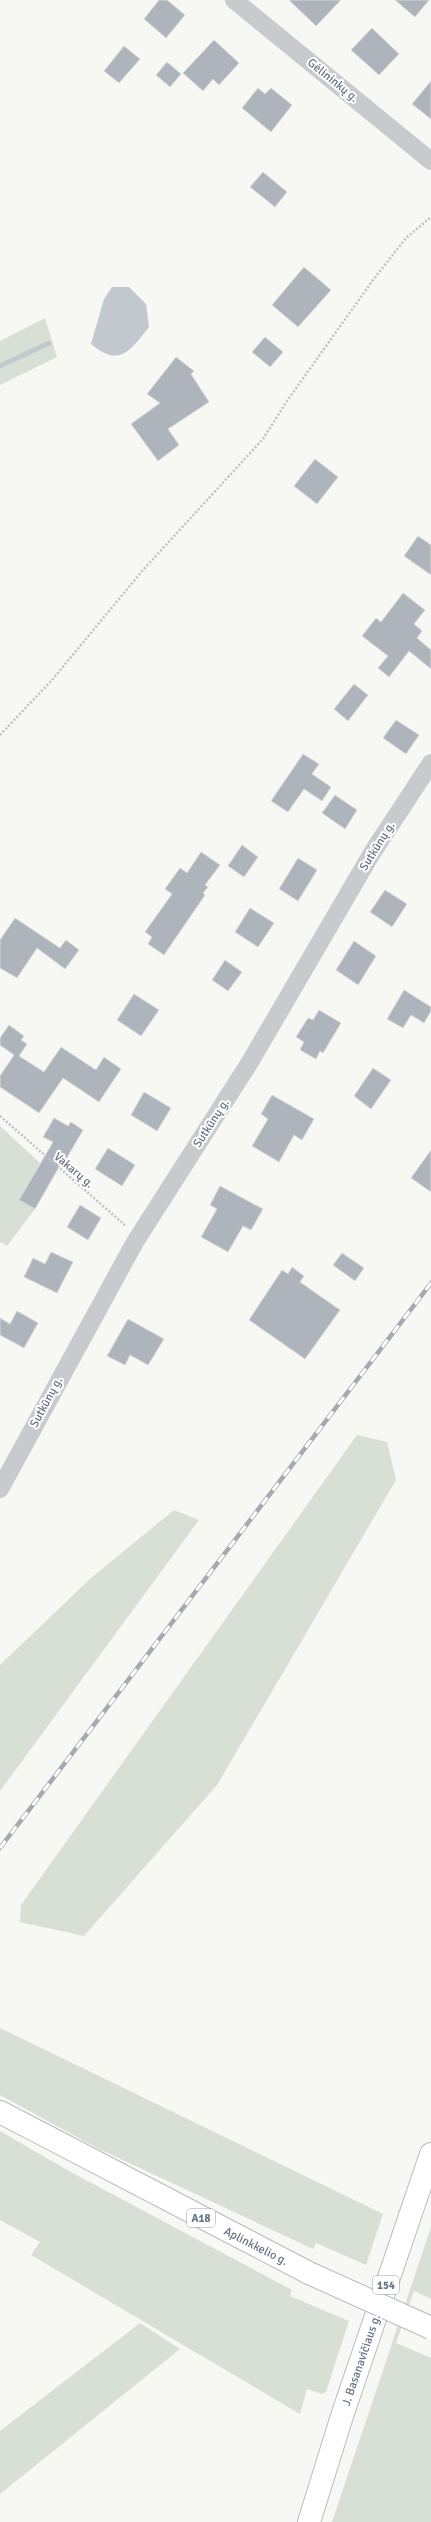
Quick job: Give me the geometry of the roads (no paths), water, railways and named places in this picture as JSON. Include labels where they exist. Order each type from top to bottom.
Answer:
[{"type":"main road","name":"Aplinkkelio g.","points":[[0,2112],[310,2273],[431,2328]]},
{"type":"main road","name":"J. Basanavičiaus g.","points":[[309,2522],[342,2416],[431,2154]]},
{"type":"street","name":"Gėlininkų g.","points":[[234,0],[431,161]]},
{"type":"street","name":"Sutkūnų g.","points":[[0,1489],[97,1309],[139,1236],[250,1062],[372,853],[431,763]]},
{"type":"waterway","points":[[0,366],[49,343]]},
{"type":"railway","points":[[0,1848],[431,1283]]}]
